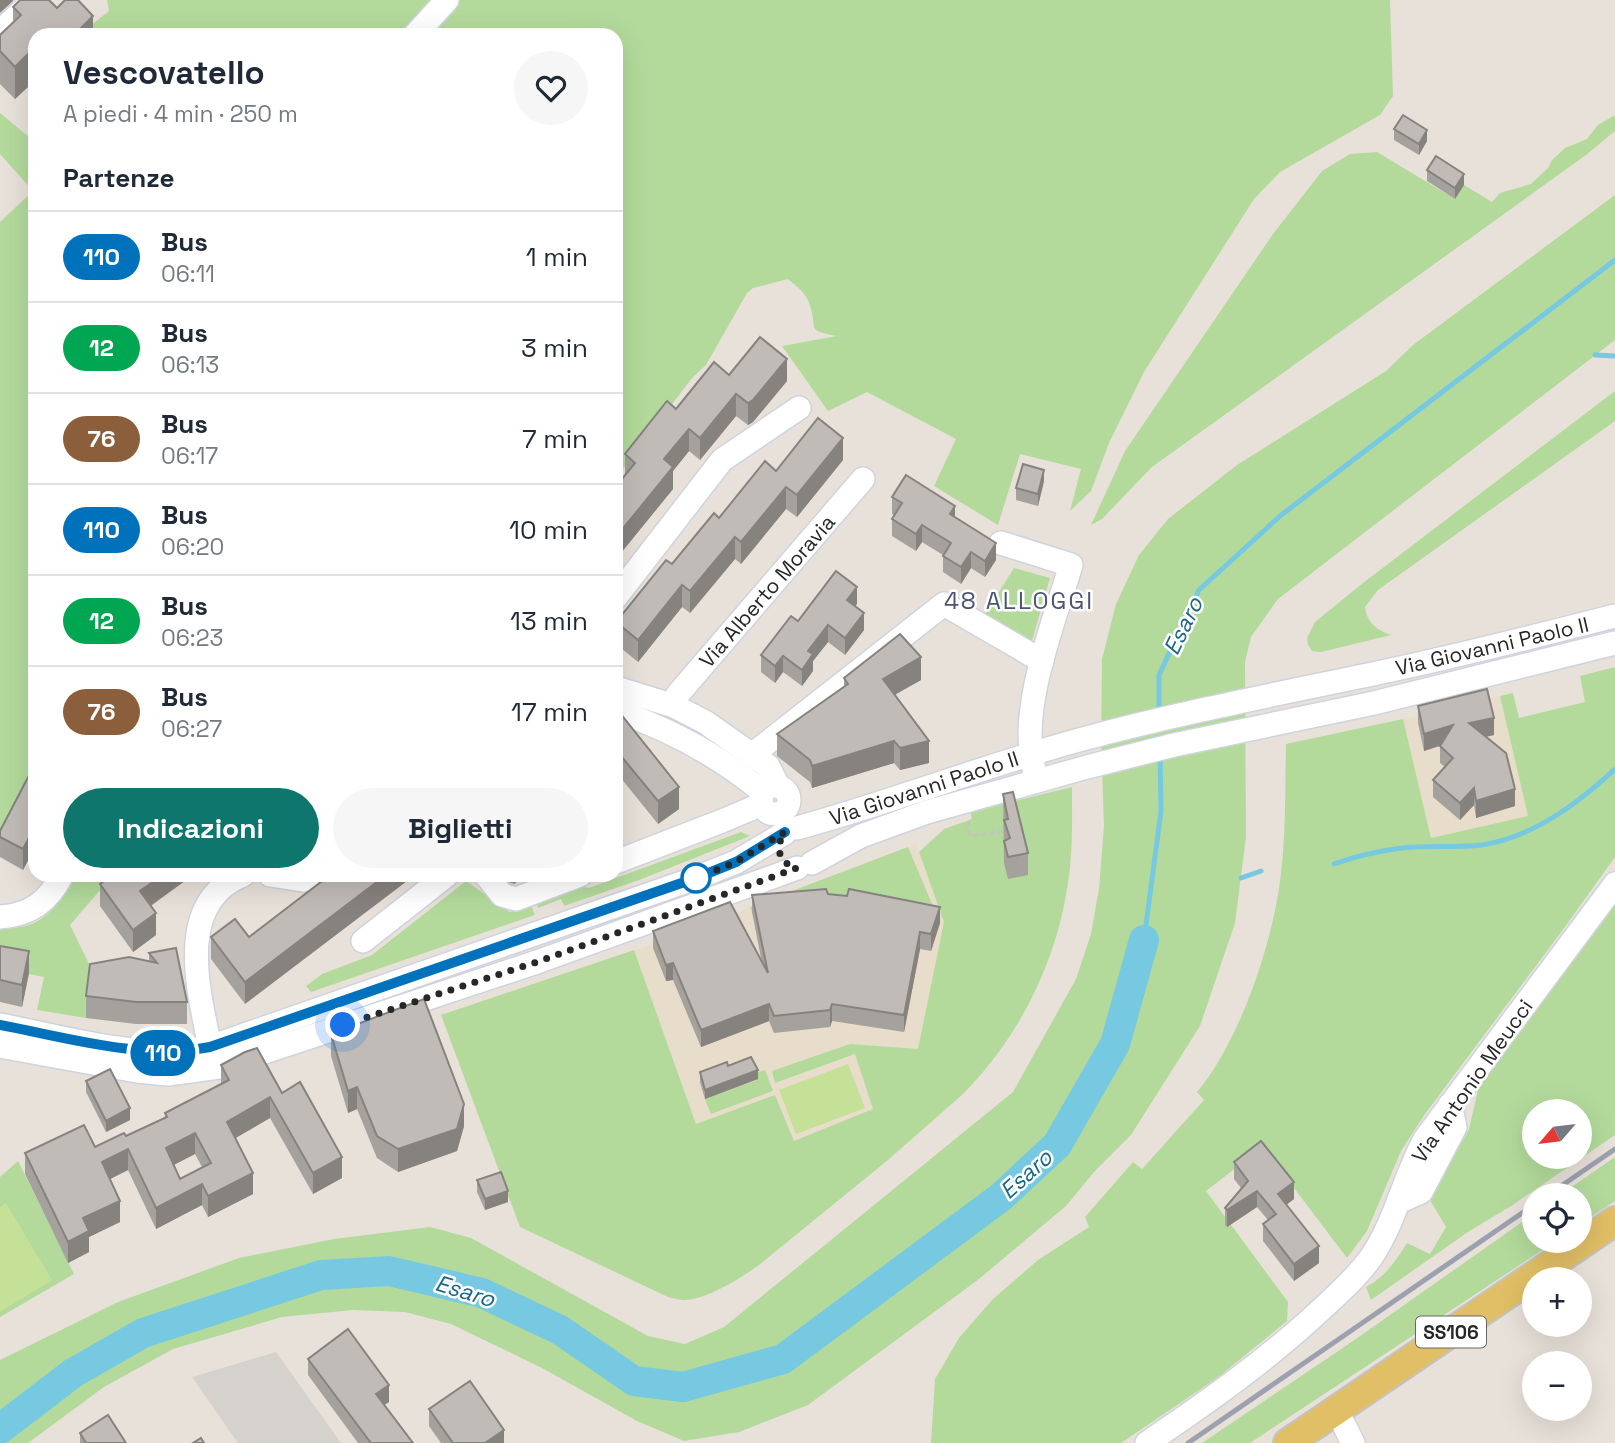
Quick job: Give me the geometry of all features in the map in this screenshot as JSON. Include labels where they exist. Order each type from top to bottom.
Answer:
[{"type":"main road","name":"SS106","points":[[1288,1443],[1615,1221]]},
{"type":"street","points":[[0,32],[34,0]]},
{"type":"street","points":[[421,28],[447,0]]},
{"type":"street","points":[[623,588],[722,460],[799,408]]},
{"type":"street","name":"Via Alberto Moravia","points":[[674,706],[678,694],[863,479]]},
{"type":"street","points":[[1001,543],[1071,565],[1042,661],[1030,720],[1047,778]]},
{"type":"street","points":[[753,754],[944,604],[1042,661]]},
{"type":"street","name":"Via Giovanni Paolo II","points":[[0,1025],[137,1051],[169,1053],[210,1047],[736,862],[791,830],[853,813],[941,781],[1040,751],[1167,718],[1368,675],[1615,616]]},
{"type":"street","name":"Via Giovanni Paolo II","points":[[0,1046],[137,1071],[168,1074],[219,1067],[537,962],[804,866],[874,831],[927,813],[1174,745],[1374,703],[1615,643]]},
{"type":"street","points":[[623,690],[674,706],[705,722],[768,766],[773,800],[762,836],[736,862]]},
{"type":"street","points":[[623,713],[689,742],[733,768],[773,800],[809,812],[853,813]]},
{"type":"street","points":[[623,859],[773,800]]},
{"type":"street","points":[[791,830],[809,831],[817,840],[818,853],[804,866],[785,863],[779,851],[779,844],[791,830]]},
{"type":"street","points":[[0,917],[18,916],[39,905],[58,882]]},
{"type":"street","points":[[210,1047],[196,976],[197,943],[205,908],[227,882]]},
{"type":"street","points":[[363,941],[438,882]]},
{"type":"street","points":[[492,882],[502,895],[516,899],[561,882]]},
{"type":"street","name":"Via Antonio Meucci","points":[[1147,1443],[1254,1368],[1336,1296],[1370,1259],[1388,1231],[1410,1166],[1425,1139],[1615,884]]},
{"type":"street","points":[[1336,1409],[1353,1443]]},
{"type":"path","points":[[967,816],[970,836],[1015,830]]},
{"type":"shaded area","points":[[1500,696],[1528,816],[1431,838],[1403,719]]},
{"type":"shaded area","points":[[916,844],[926,874],[936,882],[972,1011],[860,1127],[782,1160],[697,1124],[634,951]]},
{"type":"shaded area","points":[[276,1352],[341,1443],[238,1443],[192,1377]]},
{"type":"green space","points":[[107,0],[1390,0],[1393,96],[1380,115],[1280,172],[1254,199],[1144,372],[1109,443],[1091,491],[1070,511],[1081,469],[1020,454],[998,525],[934,486],[956,439],[867,392],[828,411],[782,346],[837,336],[814,328],[807,298],[788,279],[753,288],[747,293],[706,365],[692,378],[623,469],[623,28],[89,27],[109,11]]},
{"type":"green space","points":[[0,113],[28,136],[28,185],[0,154]]},
{"type":"green space","points":[[1615,115],[1615,131],[1586,155],[1152,467],[1102,519],[1091,525],[1125,451],[1273,234],[1322,171],[1350,154],[1377,152],[1455,199],[1464,185],[1492,202],[1500,193],[1531,184],[1565,148],[1587,139],[1598,125]]},
{"type":"green space","points":[[1615,195],[1615,340],[1278,599],[1251,637],[1245,662],[1246,837],[1235,923],[1200,1026],[1131,1135],[1094,1172],[1066,1206],[979,1279],[808,1405],[739,1432],[684,1441],[637,1421],[542,1368],[451,1324],[405,1312],[353,1310],[282,1317],[173,1349],[104,1387],[28,1443],[0,1443],[0,1360],[118,1302],[239,1258],[334,1239],[430,1227],[471,1238],[648,1336],[685,1344],[724,1327],[1013,1092],[1076,979],[1091,934],[1099,889],[1104,825],[1102,659],[1116,604],[1139,555],[1168,519],[1237,465],[1386,371],[1413,345]]},
{"type":"green space","points":[[28,196],[28,779],[23,793],[0,830],[0,222]]},
{"type":"green space","points":[[1615,391],[1615,421],[1378,590],[1365,607],[1366,613],[1374,625],[1391,635],[1321,652],[1312,651],[1307,638],[1315,622]]},
{"type":"green space","points":[[1014,568],[1050,578],[1032,641],[985,614]]},
{"type":"green space","points":[[1615,667],[1615,857],[1425,1114],[1401,1151],[1367,1231],[1347,1258],[1263,1147],[1206,1191],[1288,1302],[1287,1321],[1217,1378],[1121,1443],[931,1443],[935,1379],[959,1338],[993,1299],[1038,1260],[1089,1227],[1085,1217],[1133,1162],[1142,1169],[1204,1100],[1197,1092],[1213,1071],[1241,1018],[1271,928],[1283,857],[1286,744],[1403,719],[1431,838],[1528,816],[1500,696],[1513,693],[1519,718],[1585,702],[1580,676]]},
{"type":"green space","points":[[1072,787],[1071,859],[1063,912],[1045,969],[1018,1023],[983,1072],[963,1094],[888,1160],[759,1265],[713,1292],[680,1300],[668,1297],[520,1227],[441,1015],[634,950],[696,1124],[775,1095],[794,1141],[873,1109],[855,1054],[775,1083],[772,1071],[850,1044],[918,1049],[944,922],[919,852],[944,829],[972,819],[970,812]]},
{"type":"green space","points":[[741,832],[750,836],[564,906],[561,899],[538,908],[537,904],[583,887],[589,888],[605,882],[623,882],[623,875]]},
{"type":"green space","points":[[908,847],[940,923],[849,906],[752,912],[750,907]]},
{"type":"green space","points":[[70,882],[107,882],[70,925],[92,970],[86,1018],[37,1010],[44,977],[0,968],[0,929],[37,922],[56,904]]},
{"type":"green space","points":[[465,882],[510,912],[531,905],[535,915],[311,992],[306,986],[322,974],[372,955]]},
{"type":"green space","points":[[1615,901],[1615,1135],[1592,1151],[1592,1099],[1522,1099],[1522,1169],[1565,1169],[1545,1183],[1522,1183],[1522,1198],[1468,1232],[1371,1300],[1366,1287],[1390,1268],[1407,1243],[1430,1254],[1446,1227],[1430,1200],[1469,1129],[1479,1086]]},
{"type":"green space","points":[[848,1064],[865,1108],[796,1134],[779,1090]]},
{"type":"green space","points":[[765,1070],[773,1091],[711,1114],[705,1099],[757,1080],[755,1073]]},
{"type":"green space","points":[[1615,1157],[1615,1201],[1592,1216],[1592,1183],[1577,1183]]},
{"type":"green space","points":[[18,1161],[74,1274],[0,1317],[0,1177]]},
{"type":"green space","points":[[6,1203],[52,1280],[0,1312],[0,1207]]},
{"type":"green space","points":[[1522,1222],[1522,1253],[1538,1253],[1250,1443],[1202,1443]]},
{"type":"building","points":[[20,0],[49,0],[57,8],[65,0],[78,0],[93,16],[81,28],[28,28],[28,54],[15,67],[0,51],[0,35],[21,15],[13,7]]},
{"type":"building","points":[[1403,115],[1427,130],[1419,144],[1394,129]]},
{"type":"building","points":[[1436,156],[1464,174],[1455,188],[1427,170]]},
{"type":"building","points":[[760,337],[787,359],[753,400],[748,403],[736,394],[700,438],[689,429],[664,459],[673,467],[623,528],[623,478],[635,463],[625,454],[667,401],[676,409],[714,362],[729,375]]},
{"type":"building","points":[[818,418],[843,438],[797,495],[786,487],[741,542],[735,537],[690,591],[682,585],[638,640],[623,628],[623,613],[666,560],[672,564],[714,513],[719,518],[765,461],[776,471]]},
{"type":"building","points":[[1023,464],[1044,470],[1038,494],[1016,488]]},
{"type":"building","points":[[906,475],[955,506],[950,514],[996,543],[985,561],[971,552],[961,567],[943,556],[951,543],[922,525],[916,534],[892,519],[902,503],[892,497]]},
{"type":"building","points":[[836,571],[857,587],[847,600],[864,613],[845,638],[828,625],[808,651],[813,654],[802,670],[783,656],[775,666],[761,655],[791,616],[798,621]]},
{"type":"building","points":[[900,634],[921,657],[883,679],[929,741],[900,748],[894,741],[812,766],[810,760],[777,734],[848,684],[844,678]]},
{"type":"building","points":[[1487,689],[1494,718],[1469,723],[1506,753],[1515,789],[1476,801],[1474,788],[1460,803],[1433,780],[1453,758],[1440,746],[1453,725],[1424,734],[1418,706]]},
{"type":"building","points":[[623,717],[679,787],[658,801],[623,758]]},
{"type":"building","points":[[28,777],[28,839],[23,849],[0,837],[0,831]]},
{"type":"building","points":[[1013,792],[1028,853],[1008,857],[1004,841],[1010,838],[1004,820],[1008,819],[1003,794]]},
{"type":"building","points":[[153,882],[140,891],[156,913],[133,930],[100,884]]},
{"type":"building","points":[[321,882],[377,882],[245,982],[211,937],[235,919],[249,937]]},
{"type":"building","points":[[826,889],[828,894],[847,896],[849,889],[940,907],[931,934],[920,932],[904,1015],[832,1004],[830,1010],[774,1016],[769,1004],[701,1030],[673,963],[666,965],[653,931],[730,902],[768,973],[752,895]]},
{"type":"building","points":[[0,946],[29,951],[22,985],[0,980]]},
{"type":"building","points":[[176,948],[187,1002],[136,1002],[86,996],[90,964],[129,957],[157,963],[149,953]]},
{"type":"building","points":[[424,999],[464,1104],[457,1129],[398,1149],[377,1136],[357,1087],[348,1091],[331,1034]]},
{"type":"building","points":[[257,1048],[282,1093],[300,1082],[342,1157],[313,1173],[270,1097],[227,1122],[253,1173],[208,1196],[202,1184],[156,1208],[128,1149],[102,1162],[120,1201],[83,1218],[89,1231],[68,1242],[25,1153],[84,1125],[95,1147],[124,1133],[126,1136],[167,1117],[165,1113],[229,1080],[221,1065]],"holes":[[[195,1133],[211,1163],[180,1179],[166,1148]]]},
{"type":"building","points":[[751,1057],[758,1070],[705,1090],[700,1072],[727,1062],[728,1066]]},
{"type":"building","points":[[110,1069],[130,1108],[106,1121],[86,1081]]},
{"type":"building","points":[[1261,1141],[1294,1182],[1278,1194],[1319,1246],[1294,1264],[1263,1224],[1276,1214],[1257,1191],[1227,1210],[1225,1208],[1248,1181],[1234,1162]]},
{"type":"building","points":[[501,1172],[508,1191],[485,1199],[477,1180]]},
{"type":"building","points":[[348,1329],[389,1385],[376,1394],[413,1443],[371,1443],[308,1359]]},
{"type":"building","points":[[470,1381],[504,1430],[485,1443],[453,1443],[429,1409]]},
{"type":"building","points":[[108,1415],[126,1443],[86,1443],[80,1433]]},
{"type":"waterway","name":"Esaro","points":[[1159,715],[1159,675],[1199,590],[1280,516],[1615,260]]},
{"type":"waterway","points":[[1595,355],[1615,356]]},
{"type":"waterway","name":"Esaro","points":[[1144,940],[1161,811],[1160,753]]},
{"type":"waterway","points":[[1334,864],[1393,849],[1482,845],[1520,835],[1570,806],[1615,769]]},
{"type":"waterway","points":[[1241,878],[1261,871]]},
{"type":"waterway","name":"Esaro","points":[[0,1429],[73,1373],[143,1333],[321,1275],[389,1271],[482,1293],[560,1330],[634,1381],[683,1387],[783,1359],[1001,1197],[1057,1145],[1115,1044],[1144,940]]},
{"type":"railway","points":[[1565,1183],[1615,1149]]},
{"type":"railway","points":[[1188,1443],[1522,1213]]},
{"type":"bus line","name":"110","points":[[0,1025],[137,1051],[169,1053],[210,1047],[696,878],[736,862],[785,832]]},
{"type":"district","name":"48 ALLOGGI","points":[[1019,600]]},
{"type":"route","points":[[343,1025],[537,962],[797,868],[790,867],[781,858],[779,844],[785,832],[736,862],[696,878]]}]
